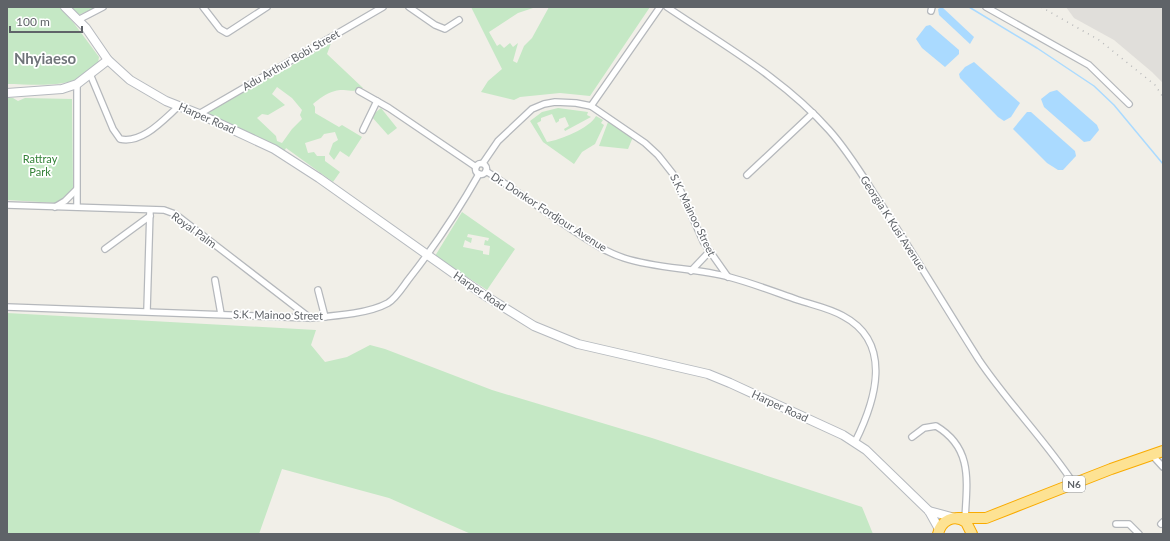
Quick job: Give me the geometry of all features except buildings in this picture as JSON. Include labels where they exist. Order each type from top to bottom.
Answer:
[{"type":"highway","name":"N6","points":[[959,518],[986,518],[1163,451]]},
{"type":"highway","name":"N6","points":[[959,518],[969,525],[972,534]]},
{"type":"highway","points":[[938,532],[945,521],[959,518]]},
{"type":"highway","name":"N6","points":[[972,534],[986,518]]},
{"type":"main road","name":"Harper Road","points":[[65,7],[86,28],[108,60],[130,80],[146,90],[274,150],[318,178],[484,295],[548,333],[578,344],[708,374],[855,442],[866,450],[929,511],[938,532]]},
{"type":"main road","points":[[7,93],[62,89],[77,84],[108,60]]},
{"type":"main road","name":"Harper Road","points":[[929,511],[959,518]]},
{"type":"street","points":[[78,20],[103,7]]},
{"type":"street","points":[[203,7],[220,29],[227,33],[267,7]]},
{"type":"street","name":"Adu Arthur Bobi Street","points":[[199,114],[383,7]]},
{"type":"street","points":[[409,7],[435,25],[445,29],[459,20]]},
{"type":"street","points":[[591,106],[660,7]]},
{"type":"street","name":"Georgia K Kusi Avenue","points":[[667,7],[748,60],[813,113],[845,149],[980,362],[1059,462],[1074,484]]},
{"type":"street","points":[[986,7],[1089,65],[1129,104]]},
{"type":"street","points":[[90,74],[113,129],[120,139],[126,141],[142,136],[158,125],[179,106]]},
{"type":"street","points":[[77,84],[77,208]]},
{"type":"street","points":[[359,91],[377,101],[476,167],[479,174],[486,171],[486,166],[483,163],[478,164],[476,167]]},
{"type":"street","points":[[363,130],[377,101]]},
{"type":"street","name":"S.K. Mainoo Street","points":[[483,163],[498,140],[532,109],[544,104],[555,102],[576,103],[591,106],[645,143],[674,174],[688,202],[709,252],[728,277]]},
{"type":"street","points":[[747,175],[813,113]]},
{"type":"street","name":"Dr. Donkor Fordjour Avenue","points":[[486,171],[589,240],[613,254],[652,265],[728,277],[834,312],[852,321],[863,334],[874,355],[877,375],[875,392],[866,422],[855,442]]},
{"type":"street","name":"S.K. Mainoo Street","points":[[7,307],[310,318],[348,314],[387,304],[428,255],[479,174]]},
{"type":"street","points":[[54,207],[65,201],[76,190]]},
{"type":"street","name":"Royal Palm","points":[[7,205],[150,213],[164,210],[175,214],[310,318]]},
{"type":"street","points":[[105,249],[150,213]]},
{"type":"street","points":[[147,311],[150,213]]},
{"type":"street","points":[[691,271],[709,252]]},
{"type":"street","points":[[215,280],[222,314]]},
{"type":"street","points":[[318,290],[325,317]]},
{"type":"street","points":[[912,437],[924,428],[936,426],[948,433],[962,452],[966,464],[968,480],[959,518]]},
{"type":"street","points":[[1152,455],[1163,467]]},
{"type":"street","points":[[1116,524],[1129,524],[1139,534]]},
{"type":"shaded area","points":[[1066,7],[1163,7],[1163,83],[1114,40],[1074,18]]},
{"type":"green space","points":[[7,7],[59,7],[73,22],[99,57],[98,63],[90,72],[80,78],[68,82],[44,85],[7,84]]},
{"type":"green space","points":[[69,7],[98,7],[78,15]]},
{"type":"green space","points":[[471,7],[536,7],[518,13],[489,32],[497,46],[500,44],[504,48],[510,43],[513,47],[518,43],[513,61],[517,63],[524,46],[532,38],[549,7],[650,7],[590,96],[560,93],[520,97],[514,100],[481,92],[488,81],[502,69]]},
{"type":"green space","points":[[331,43],[327,54],[363,88],[354,91],[339,90],[332,92],[323,96],[313,104],[315,107],[315,113],[339,127],[342,125],[362,137],[349,157],[340,151],[334,160],[329,154],[333,143],[338,140],[335,132],[324,134],[321,138],[305,143],[308,153],[314,152],[317,156],[325,156],[325,161],[340,172],[333,182],[286,148],[284,152],[207,113]],"holes":[[[277,87],[292,98],[302,110],[300,115],[302,119],[292,129],[282,143],[277,141],[276,136],[257,118],[262,114],[268,115],[285,105],[272,94]]]},
{"type":"green space","name":"Rattray Park","points":[[7,98],[13,98],[18,101],[25,98],[72,99],[73,189],[57,203],[7,200]]},
{"type":"green space","points":[[381,108],[397,128],[388,135],[371,116]]},
{"type":"green space","points":[[558,108],[588,112],[587,115],[591,117],[565,131],[564,129],[569,126],[565,117],[559,119],[556,123],[552,114],[541,118],[541,121],[537,123],[547,142],[567,136],[581,129],[588,125],[596,116],[603,120],[601,123],[604,125],[595,144],[582,152],[574,164],[543,142],[530,121],[542,112]]},
{"type":"green space","points":[[608,122],[633,137],[628,149],[599,146]]},
{"type":"green space","points":[[462,212],[515,249],[487,290],[435,256]],"holes":[[[468,234],[489,238],[488,241],[485,240],[484,245],[490,246],[489,255],[483,254],[483,251],[463,247],[465,240],[471,243],[472,238],[467,237]]]},
{"type":"green space","points":[[7,313],[316,330],[311,345],[325,362],[347,357],[370,345],[385,349],[492,390],[652,438],[862,507],[873,534],[471,534],[389,498],[282,469],[259,534],[7,534]]},
{"type":"water","points":[[942,7],[974,37],[970,44],[939,15],[938,9]]},
{"type":"water","points":[[930,25],[959,50],[959,54],[945,67],[922,48],[916,39],[926,26]]},
{"type":"water","points":[[974,62],[1020,103],[1011,117],[1004,121],[998,117],[960,78],[959,74],[965,67]]},
{"type":"water","points":[[1057,90],[1097,125],[1099,130],[1090,141],[1084,142],[1044,107],[1041,99],[1050,92]]},
{"type":"water","points":[[1027,112],[1031,112],[1075,151],[1076,156],[1063,170],[1058,170],[1047,163],[1013,129]]},
{"type":"waterway","points":[[969,7],[1037,48],[1094,86],[1114,105],[1163,164]]},
{"type":"railway","points":[[1041,7],[1099,40],[1155,85],[1163,97]]},
{"type":"district","name":"Nhyiaeso","points":[[45,59]]}]
